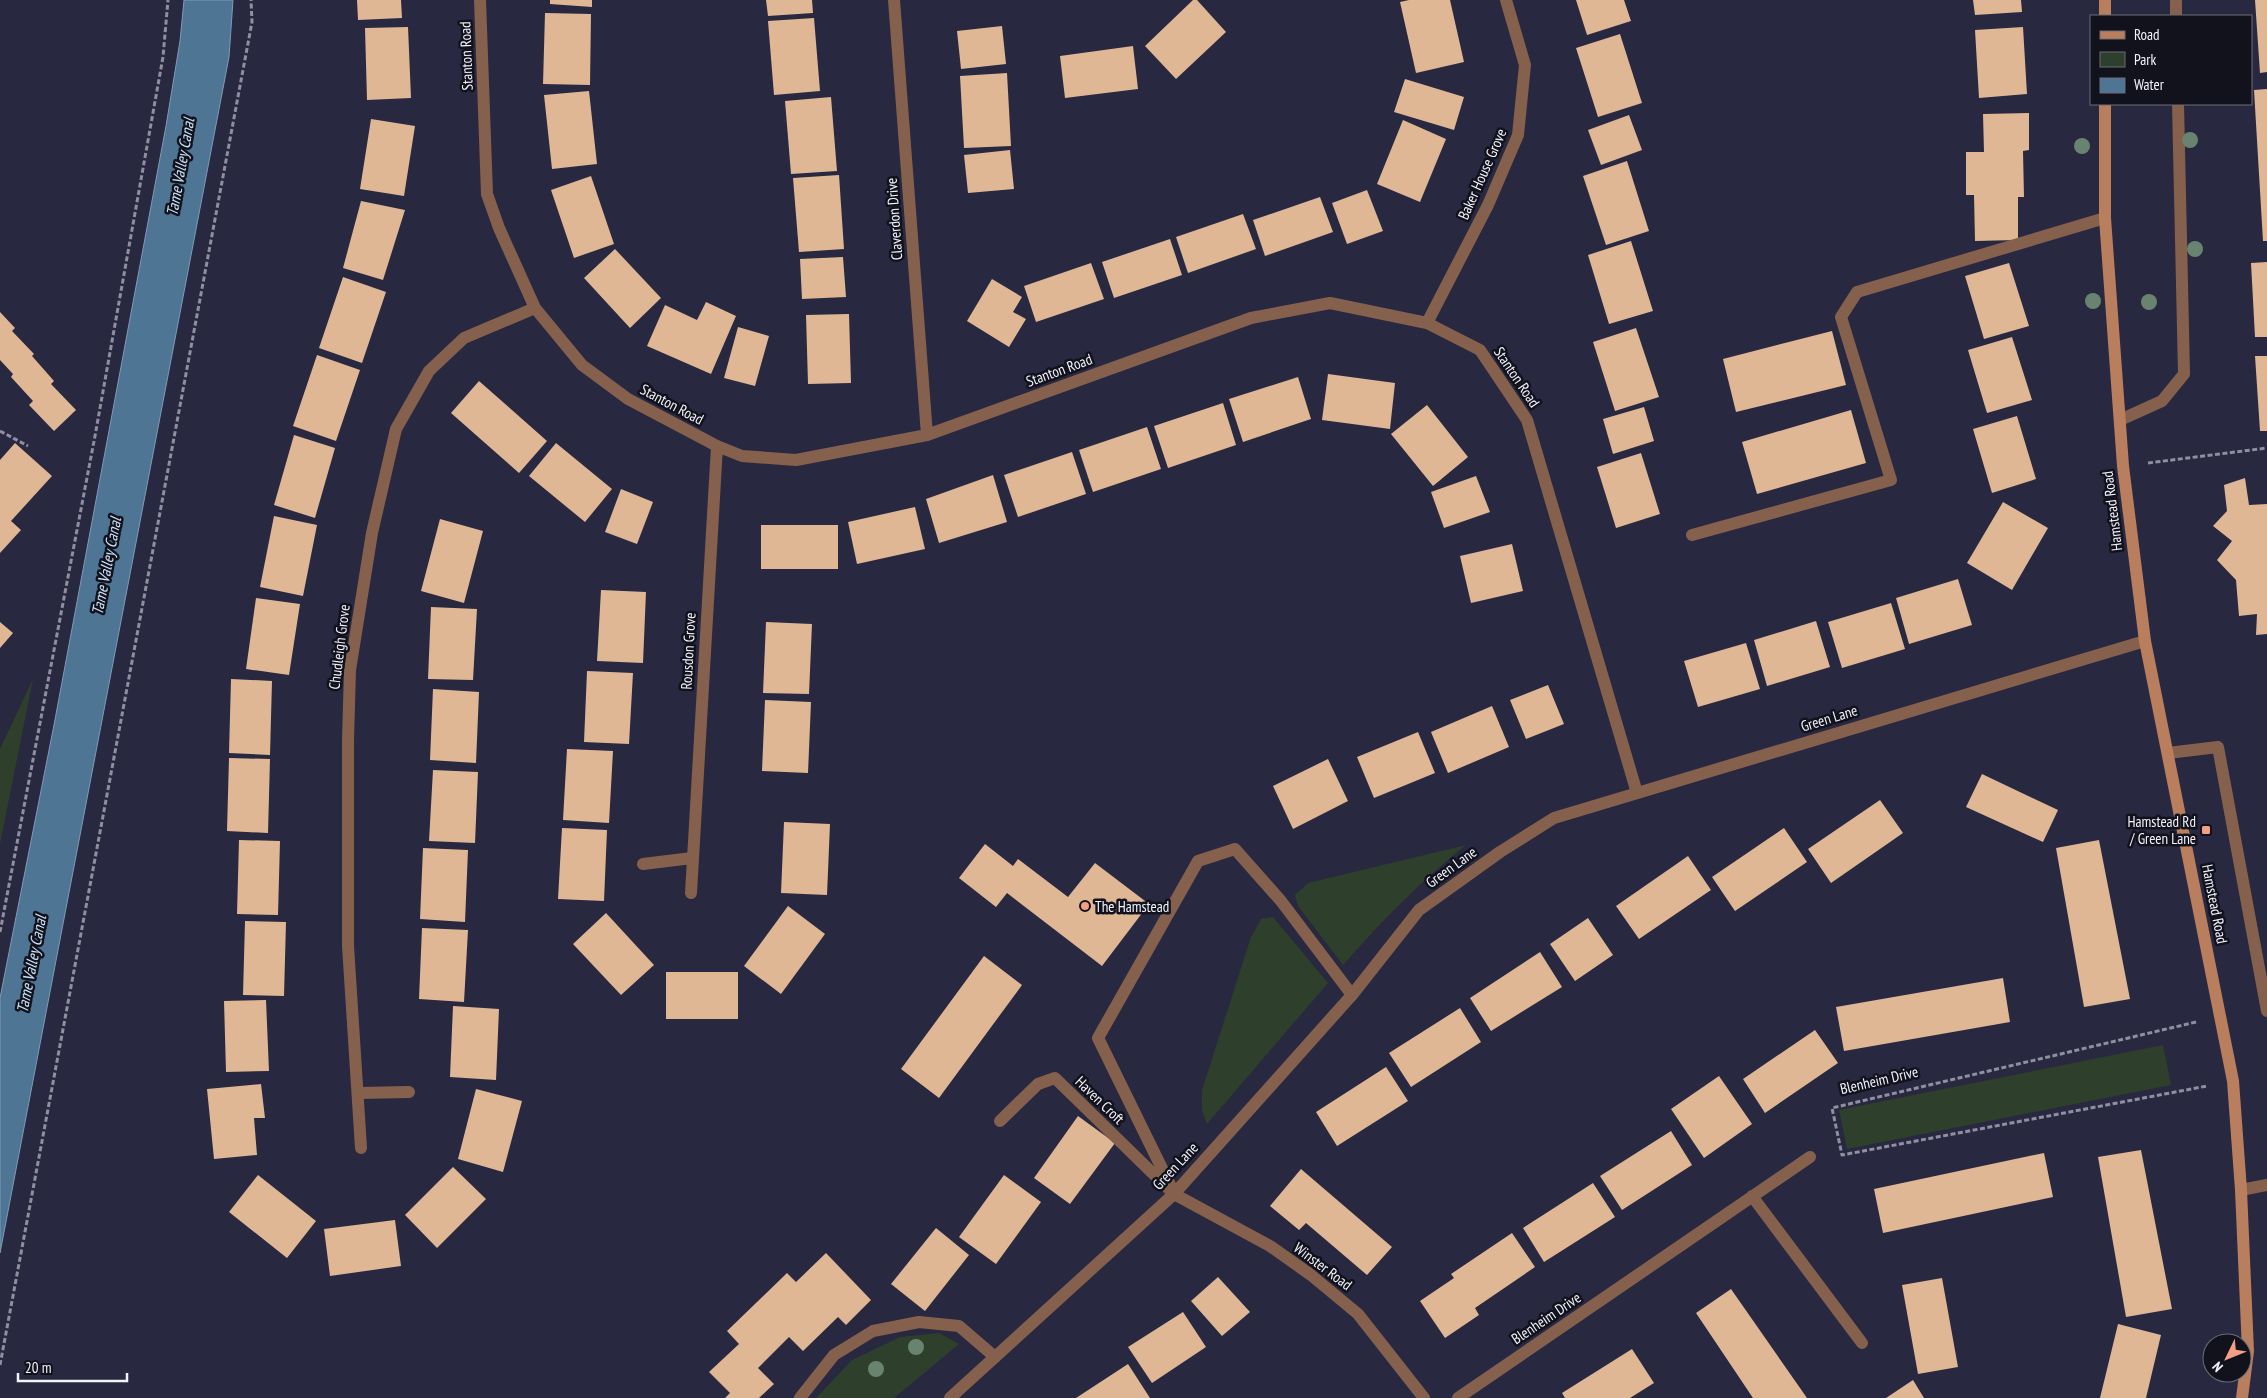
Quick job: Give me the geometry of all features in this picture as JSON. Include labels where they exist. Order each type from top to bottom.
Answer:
[{"type":"main road","points":[[2105,0],[2105,15]]},
{"type":"main road","name":"Hamstead Road","points":[[2105,105],[2105,218],[2123,466],[2144,641],[2232,1081],[2241,1190],[2248,1351],[2242,1398]]},
{"type":"street","name":"Stanton Road","points":[[480,0],[486,194],[535,308],[582,365],[628,400],[716,446],[742,456],[796,460],[927,435],[1251,318],[1330,303],[1427,323],[1480,350],[1527,420],[1637,793]]},
{"type":"street","name":"Claverdon Drive","points":[[894,0],[927,435]]},
{"type":"street","name":"Baker House Grove","points":[[1427,323],[1488,205],[1518,135],[1524,65],[1506,0]]},
{"type":"street","points":[[2176,0],[2176,15]]},
{"type":"street","points":[[2120,420],[2162,401],[2184,374],[2178,105]]},
{"type":"street","points":[[1692,535],[1891,480],[1841,317],[1857,292],[2105,218]]},
{"type":"street","name":"Chudleigh Grove","points":[[361,1148],[359,1093],[348,946],[349,696],[350,670],[375,524],[396,429],[429,371],[464,338],[535,308]]},
{"type":"street","name":"Rousdon Grove","points":[[691,893],[716,446]]},
{"type":"street","name":"Green Lane","points":[[950,1398],[1174,1194],[1352,995],[1419,910],[1500,852],[1554,818],[2144,641]]},
{"type":"street","points":[[2168,754],[2218,747],[2267,1011]]},
{"type":"street","points":[[1174,1194],[1098,1038],[1198,860],[1235,849],[1282,901],[1352,995]]},
{"type":"street","points":[[643,864],[692,858]]},
{"type":"street","name":"Haven Croft","points":[[1000,1121],[1038,1084],[1055,1078],[1174,1194]]},
{"type":"street","points":[[359,1093],[409,1092]]},
{"type":"street","name":"Blenheim Drive","points":[[1458,1398],[1810,1157]]},
{"type":"street","points":[[2241,1190],[2267,1185]]},
{"type":"street","name":"Winster Road","points":[[1174,1194],[1270,1246],[1311,1275],[1358,1314],[1424,1398]]},
{"type":"street","points":[[1752,1196],[1862,1343]]},
{"type":"street","points":[[800,1398],[834,1355],[872,1331],[919,1322],[959,1326],[995,1357]]},
{"type":"path","points":[[0,932],[95,436],[163,57],[168,0]]},
{"type":"path","points":[[0,1365],[250,32],[251,0]]},
{"type":"path","points":[[0,431],[28,446]]},
{"type":"path","points":[[2123,466],[2267,448]]},
{"type":"path","name":"Blenheim Drive","points":[[2220,1016],[1832,1108],[1842,1155],[2232,1081]]},
{"type":"green space","points":[[33,679],[0,844],[0,749]]},
{"type":"green space","points":[[1466,845],[1402,902],[1343,965],[1298,906],[1295,895],[1308,883]]},
{"type":"green space","points":[[1273,917],[1328,983],[1207,1124],[1202,1110],[1202,1090],[1251,937],[1261,919]]},
{"type":"green space","points":[[2163,1045],[2171,1085],[1847,1149],[1839,1110]]},
{"type":"green space","points":[[939,1333],[959,1344],[894,1398],[816,1398],[852,1360],[900,1337]]},
{"type":"water","name":"Tame Valley Canal","points":[[184,0],[233,0],[229,57],[0,1253],[0,998],[54,725],[166,126],[180,41]]},
{"type":"building","points":[[357,0],[401,0],[402,18],[358,20]]},
{"type":"building","points":[[550,0],[592,0],[592,7],[550,4]]},
{"type":"building","points":[[766,0],[812,0],[813,13],[768,16]]},
{"type":"building","points":[[1193,0],[1197,0],[1226,32],[1176,79],[1145,46]]},
{"type":"building","points":[[1409,0],[1450,0],[1464,62],[1416,73],[1400,2]]},
{"type":"building","points":[[1576,0],[1624,0],[1631,21],[1587,35]]},
{"type":"building","points":[[1973,0],[2021,0],[2022,12],[1975,15]]},
{"type":"building","points":[[2255,0],[2267,0],[2267,72],[2260,73]]},
{"type":"building","points":[[545,13],[591,14],[590,85],[543,84]]},
{"type":"building","points":[[814,18],[820,91],[774,95],[768,21]]},
{"type":"building","points":[[1002,26],[1006,64],[961,69],[957,31]]},
{"type":"building","points":[[408,27],[411,98],[367,100],[365,28]]},
{"type":"building","points":[[2023,27],[2027,94],[1979,98],[1975,30]]},
{"type":"building","points":[[1620,34],[1642,103],[1598,117],[1576,48]]},
{"type":"building","points":[[1133,46],[1138,89],[1065,98],[1060,56]]},
{"type":"building","points":[[1007,73],[1011,146],[964,148],[960,76]]},
{"type":"building","points":[[1405,79],[1464,97],[1454,130],[1394,112]]},
{"type":"building","points":[[2267,89],[2267,241],[2263,241],[2254,90]]},
{"type":"building","points":[[589,91],[597,164],[552,169],[544,95]]},
{"type":"building","points":[[831,97],[837,171],[791,174],[785,101]]},
{"type":"building","points":[[2029,113],[2029,150],[2023,151],[2024,197],[2018,197],[2018,240],[1975,241],[1974,195],[1966,195],[1966,152],[1984,152],[1983,114]]},
{"type":"building","points":[[1629,115],[1642,150],[1601,165],[1588,130]]},
{"type":"building","points":[[371,119],[415,126],[404,196],[360,189]]},
{"type":"building","points":[[1403,120],[1446,139],[1420,202],[1377,184]]},
{"type":"building","points":[[1010,150],[1014,189],[968,193],[964,155]]},
{"type":"building","points":[[1627,161],[1649,231],[1606,245],[1583,176]]},
{"type":"building","points":[[839,175],[844,249],[799,252],[793,178]]},
{"type":"building","points":[[591,176],[614,244],[574,258],[551,190]]},
{"type":"building","points":[[1367,190],[1383,231],[1347,244],[1332,203]]},
{"type":"building","points":[[1320,197],[1333,232],[1265,256],[1253,220]]},
{"type":"building","points":[[361,201],[405,210],[383,280],[343,268]]},
{"type":"building","points":[[1243,214],[1256,249],[1188,273],[1176,237]]},
{"type":"building","points":[[1170,239],[1182,275],[1114,298],[1102,262]]},
{"type":"building","points":[[1631,241],[1653,311],[1609,324],[1588,255]]},
{"type":"building","points":[[615,249],[661,298],[630,328],[584,278]]},
{"type":"building","points":[[843,257],[846,297],[802,299],[800,259]]},
{"type":"building","points":[[2267,262],[2267,337],[2255,337],[2251,263]]},
{"type":"building","points":[[1091,263],[1104,299],[1036,322],[1024,286]]},
{"type":"building","points":[[2009,263],[2029,326],[1984,339],[1965,276]]},
{"type":"building","points":[[343,277],[386,292],[362,363],[319,348]]},
{"type":"building","points":[[992,279],[1022,297],[1013,312],[1026,319],[1009,347],[967,321]]},
{"type":"building","points":[[706,302],[736,316],[711,374],[647,346],[665,305],[697,320]]},
{"type":"building","points":[[0,312],[15,328],[12,331],[34,354],[32,356],[54,381],[51,384],[76,410],[54,431],[29,405],[33,401],[11,377],[13,374],[0,360]]},
{"type":"building","points":[[849,314],[851,383],[808,384],[806,315]]},
{"type":"building","points":[[738,327],[769,336],[755,386],[724,378]]},
{"type":"building","points":[[1636,328],[1659,397],[1615,411],[1593,342]]},
{"type":"building","points":[[1832,331],[1846,385],[1736,412],[1723,359]]},
{"type":"building","points":[[2012,337],[2032,400],[1987,413],[1968,350]]},
{"type":"building","points":[[317,355],[360,370],[336,441],[293,426]]},
{"type":"building","points":[[2255,356],[2267,356],[2267,431],[2260,431]]},
{"type":"building","points":[[1328,374],[1395,383],[1390,429],[1322,420]]},
{"type":"building","points":[[1298,377],[1311,419],[1243,442],[1229,399]]},
{"type":"building","points":[[479,381],[547,441],[519,473],[451,413]]},
{"type":"building","points":[[1223,403],[1236,445],[1168,468],[1154,426]]},
{"type":"building","points":[[1427,405],[1468,457],[1433,486],[1391,434]]},
{"type":"building","points":[[1644,407],[1654,441],[1613,454],[1603,419]]},
{"type":"building","points":[[1851,410],[1866,463],[1757,494],[1742,442]]},
{"type":"building","points":[[2017,416],[2036,479],[1992,493],[1973,429]]},
{"type":"building","points":[[1147,427],[1161,469],[1093,492],[1079,450]]},
{"type":"building","points":[[294,435],[335,448],[315,518],[274,505]]},
{"type":"building","points":[[15,443],[52,476],[11,521],[21,530],[0,553],[0,460]]},
{"type":"building","points":[[556,443],[612,489],[585,522],[529,476]]},
{"type":"building","points":[[1072,452],[1086,494],[1018,517],[1004,475]]},
{"type":"building","points":[[1641,453],[1660,514],[1616,528],[1597,467]]},
{"type":"building","points":[[993,475],[1007,522],[939,543],[926,499]]},
{"type":"building","points":[[1476,476],[1490,512],[1444,528],[1431,492]]},
{"type":"building","points":[[2245,478],[2249,505],[2267,504],[2267,634],[2256,635],[2257,614],[2239,616],[2236,580],[2217,560],[2232,541],[2213,526],[2227,511],[2224,485]]},
{"type":"building","points":[[621,489],[653,502],[637,544],[605,532]]},
{"type":"building","points":[[2003,502],[2048,528],[2012,590],[1967,563]]},
{"type":"building","points":[[915,507],[925,549],[857,564],[848,522]]},
{"type":"building","points":[[274,516],[317,525],[303,596],[260,587]]},
{"type":"building","points":[[440,519],[483,531],[464,603],[421,591]]},
{"type":"building","points":[[761,525],[838,525],[838,569],[761,569]]},
{"type":"building","points":[[1512,544],[1523,591],[1471,603],[1460,556]]},
{"type":"building","points":[[1958,579],[1972,625],[1909,644],[1896,598]]},
{"type":"building","points":[[601,590],[646,592],[643,663],[597,661]]},
{"type":"building","points":[[256,598],[300,604],[289,675],[246,669]]},
{"type":"building","points":[[1891,603],[1905,649],[1842,668],[1828,622]]},
{"type":"building","points":[[431,607],[477,609],[473,680],[428,679]]},
{"type":"building","points":[[1816,621],[1830,667],[1767,686],[1754,640]]},
{"type":"building","points":[[0,622],[13,633],[0,648]]},
{"type":"building","points":[[766,622],[812,624],[809,694],[763,693]]},
{"type":"building","points":[[1746,643],[1760,689],[1698,707],[1684,661]]},
{"type":"building","points":[[587,671],[633,673],[629,744],[584,742]]},
{"type":"building","points":[[231,679],[272,681],[270,755],[229,753]]},
{"type":"building","points":[[1548,685],[1564,724],[1526,739],[1510,700]]},
{"type":"building","points":[[433,689],[479,692],[476,763],[430,760]]},
{"type":"building","points":[[765,700],[811,702],[808,773],[762,771]]},
{"type":"building","points":[[1492,706],[1509,747],[1448,773],[1431,732]]},
{"type":"building","points":[[1418,732],[1435,773],[1374,798],[1357,757]]},
{"type":"building","points":[[567,749],[613,751],[609,823],[563,820]]},
{"type":"building","points":[[229,758],[270,759],[268,833],[227,831]]},
{"type":"building","points":[[1328,759],[1348,801],[1293,829],[1273,786]]},
{"type":"building","points":[[433,770],[478,772],[475,843],[429,841]]},
{"type":"building","points":[[1982,774],[2058,810],[2043,842],[1966,807]]},
{"type":"building","points":[[1880,800],[1903,833],[1831,883],[1808,849]]},
{"type":"building","points":[[784,822],[830,824],[827,895],[781,893]]},
{"type":"building","points":[[562,828],[607,830],[604,901],[558,899]]},
{"type":"building","points":[[1784,828],[1807,862],[1735,911],[1712,877]]},
{"type":"building","points":[[239,840],[280,841],[278,915],[237,914]]},
{"type":"building","points":[[2099,840],[2130,999],[2084,1007],[2056,848]]},
{"type":"building","name":"The Hamstead","points":[[985,844],[1013,866],[1018,859],[1068,897],[1095,863],[1149,904],[1102,966],[1007,893],[996,907],[959,878]]},
{"type":"building","points":[[423,848],[468,850],[465,922],[420,919]]},
{"type":"building","points":[[1688,856],[1711,890],[1639,939],[1616,906]]},
{"type":"building","points":[[788,906],[825,934],[781,994],[744,966]]},
{"type":"building","points":[[606,913],[654,965],[621,995],[573,944]]},
{"type":"building","points":[[1588,918],[1613,955],[1575,981],[1550,944]]},
{"type":"building","points":[[245,921],[286,922],[284,996],[243,995]]},
{"type":"building","points":[[422,928],[468,930],[464,1002],[419,999]]},
{"type":"building","points":[[1540,952],[1562,987],[1491,1031],[1470,998]]},
{"type":"building","points":[[984,956],[1022,985],[939,1098],[901,1069]]},
{"type":"building","points":[[666,972],[738,972],[738,1019],[666,1019]]},
{"type":"building","points":[[2003,978],[2010,1022],[1844,1051],[1836,1007]]},
{"type":"building","points":[[266,1000],[269,1071],[226,1072],[224,1001]]},
{"type":"building","points":[[453,1006],[499,1009],[496,1080],[450,1077]]},
{"type":"building","points":[[1460,1008],[1481,1042],[1411,1087],[1389,1053]]},
{"type":"building","points":[[1815,1030],[1838,1063],[1765,1113],[1743,1079]]},
{"type":"building","points":[[1386,1067],[1408,1101],[1337,1146],[1316,1112]]},
{"type":"building","points":[[1719,1076],[1752,1124],[1704,1158],[1671,1109]]},
{"type":"building","points":[[261,1084],[265,1118],[254,1118],[257,1155],[214,1159],[207,1089]]},
{"type":"building","points":[[476,1089],[522,1101],[503,1172],[458,1159]]},
{"type":"building","points":[[1078,1116],[1115,1143],[1070,1204],[1034,1178]]},
{"type":"building","points":[[1671,1131],[1692,1165],[1622,1210],[1600,1176]]},
{"type":"building","points":[[2141,1150],[2172,1309],[2126,1317],[2098,1157]]},
{"type":"building","points":[[2044,1153],[2053,1197],[1883,1233],[1874,1189]]},
{"type":"building","points":[[453,1167],[486,1199],[437,1248],[405,1215]]},
{"type":"building","points":[[1301,1169],[1392,1247],[1367,1275],[1306,1223],[1299,1230],[1270,1206]]},
{"type":"building","points":[[258,1175],[316,1221],[287,1258],[229,1212]]},
{"type":"building","points":[[1004,1175],[1041,1202],[996,1264],[959,1237]]},
{"type":"building","points":[[1593,1183],[1615,1217],[1544,1262],[1523,1228]]},
{"type":"building","points":[[395,1220],[401,1266],[330,1276],[324,1229]]},
{"type":"building","points":[[936,1228],[969,1255],[925,1311],[891,1284]]},
{"type":"building","points":[[1512,1233],[1535,1267],[1475,1308],[1479,1315],[1445,1338],[1420,1301],[1454,1278],[1451,1274]]},
{"type":"building","points":[[826,1253],[871,1300],[846,1325],[838,1317],[803,1351],[789,1337],[758,1368],[774,1384],[759,1398],[725,1398],[730,1393],[709,1372],[739,1344],[727,1331],[787,1273],[796,1282]]},
{"type":"building","points":[[1218,1277],[1250,1312],[1222,1336],[1191,1301]]},
{"type":"building","points":[[1942,1278],[1958,1367],[1918,1374],[1902,1285]]},
{"type":"building","points":[[1731,1289],[1807,1398],[1753,1398],[1696,1313]]},
{"type":"building","points":[[1183,1312],[1206,1347],[1152,1383],[1128,1347]]},
{"type":"building","points":[[2118,1324],[2161,1335],[2146,1398],[2100,1398]]},
{"type":"building","points":[[1632,1349],[1654,1383],[1630,1398],[1565,1398],[1562,1393]]},
{"type":"building","points":[[1128,1364],[1150,1398],[1076,1398]]},
{"type":"building","points":[[1913,1380],[1924,1398],[1886,1398]]},
{"type":"place","name":"Hamstead Rd / Green Lane","points":[[2206,830]]},
{"type":"place","name":"The Hamstead","points":[[1085,906]]}]
